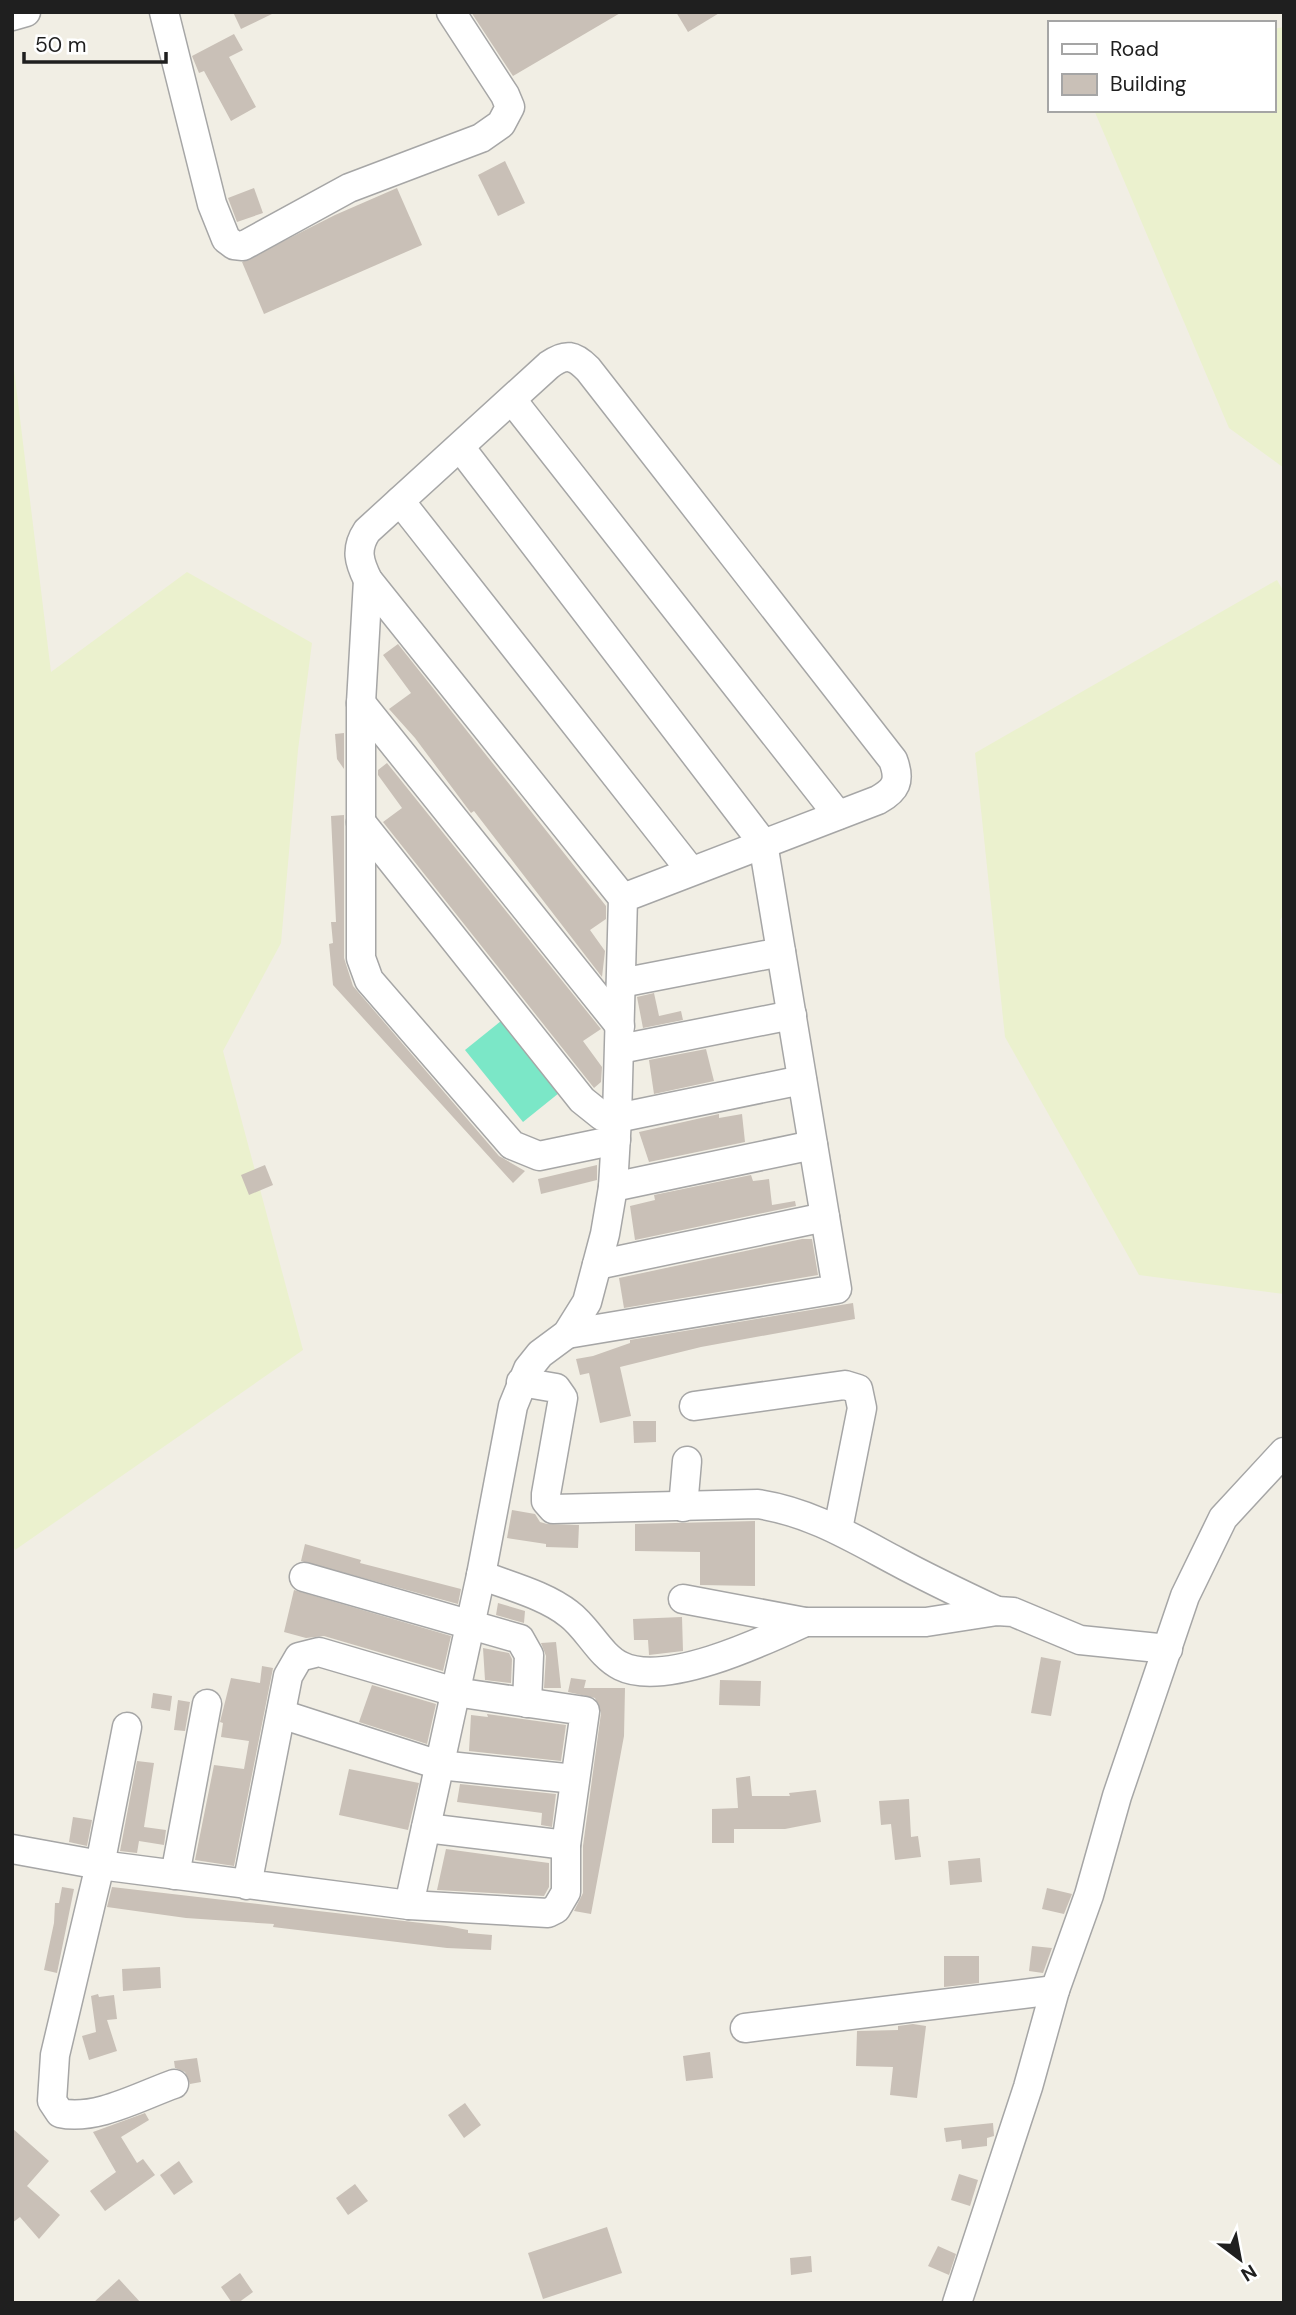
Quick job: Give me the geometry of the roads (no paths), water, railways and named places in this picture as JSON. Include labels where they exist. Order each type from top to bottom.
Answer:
[{"type":"street","points":[[12,16],[26,12]]},
{"type":"street","points":[[164,12],[212,204],[226,239],[234,245],[243,246],[349,188],[481,138],[501,124],[510,107],[505,95],[451,12]]},
{"type":"street","points":[[409,1905],[481,1575],[513,1406],[521,1382],[540,1354],[567,1334],[587,1302],[597,1265],[613,1187],[624,898],[369,580],[358,555],[360,541],[400,502],[549,365],[565,356],[580,360],[597,380],[893,760],[897,783],[890,793],[838,815],[624,898]]},
{"type":"street","points":[[512,400],[838,815]]},
{"type":"street","points":[[460,447],[763,843],[837,1289],[567,1334]]},
{"type":"street","points":[[400,502],[691,871]]},
{"type":"street","points":[[369,580],[361,703],[361,958],[369,981],[377,992],[519,1149],[539,1156],[553,1155],[616,1129],[802,1080]]},
{"type":"street","points":[[361,703],[620,1037]]},
{"type":"street","points":[[361,822],[582,1100],[616,1129]]},
{"type":"street","points":[[621,983],[781,952]]},
{"type":"street","points":[[620,1037],[792,1015]]},
{"type":"street","points":[[613,1187],[813,1145]]},
{"type":"street","points":[[597,1265],[825,1217]]},
{"type":"street","points":[[521,1382],[556,1388],[563,1398],[546,1494],[546,1501],[553,1509],[758,1504],[778,1507],[838,1529],[939,1585],[997,1611],[1033,1618],[1080,1640],[1168,1649]]},
{"type":"street","points":[[694,1406],[845,1385],[858,1389],[862,1408],[838,1529]]},
{"type":"street","points":[[958,2303],[1024,2099],[1055,1990],[1200,1560],[1223,1518],[1284,1452]]},
{"type":"street","points":[[683,1507],[687,1461]]},
{"type":"street","points":[[481,1575],[567,1611],[611,1660],[625,1668],[675,1669],[713,1661],[805,1622]]},
{"type":"street","points":[[304,1577],[509,1634],[526,1646],[530,1667],[527,1703]]},
{"type":"street","points":[[683,1599],[805,1622],[926,1622],[997,1611]]},
{"type":"street","points":[[12,1849],[100,1865],[247,1885],[409,1905],[548,1913],[556,1909],[566,1892],[566,1845],[585,1711],[455,1692],[310,1652],[299,1657],[291,1666],[247,1885]]},
{"type":"street","points":[[175,1875],[207,1704]]},
{"type":"street","points":[[281,1714],[439,1765],[575,1779]]},
{"type":"street","points":[[127,1727],[100,1865],[55,2055],[52,2101],[60,2113],[72,2116],[94,2112],[174,2084]]},
{"type":"street","points":[[426,1828],[566,1845]]},
{"type":"street","points":[[745,2028],[1055,1990]]}]
